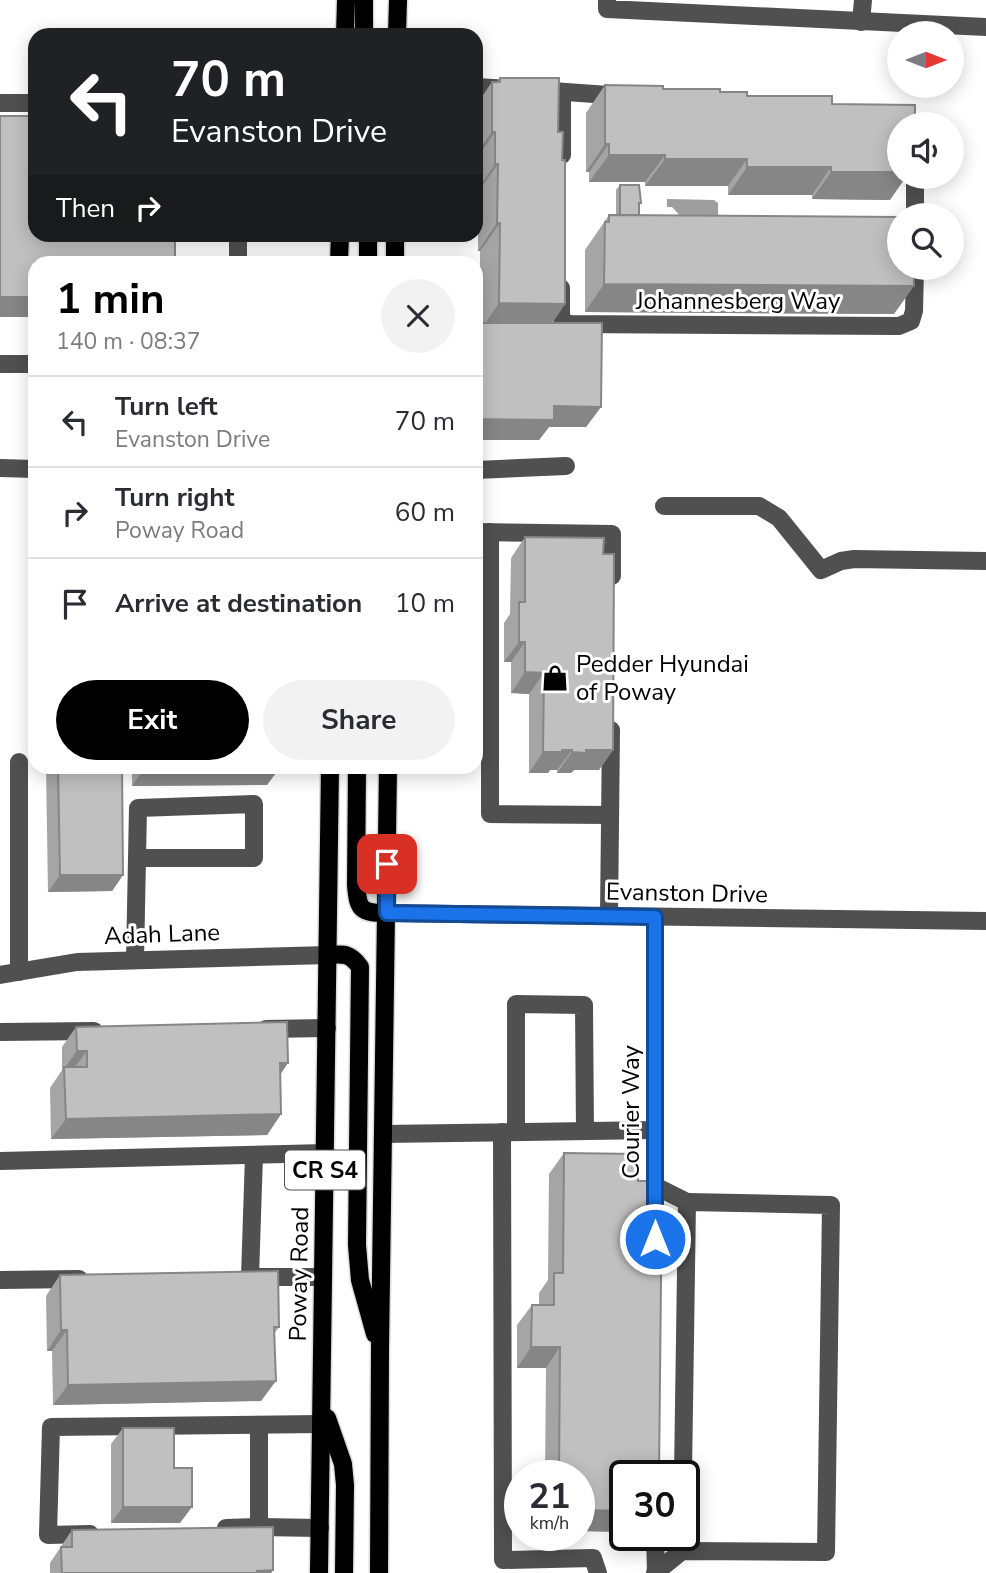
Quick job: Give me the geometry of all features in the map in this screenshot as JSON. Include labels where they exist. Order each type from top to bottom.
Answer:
[{"type":"main road","points":[[345,28],[346,0]]},
{"type":"main road","points":[[364,0],[364,28]]},
{"type":"main road","points":[[397,28],[398,0]]},
{"type":"main road","name":"Poway Road","points":[[319,1573],[330,774]]},
{"type":"main road","points":[[357,774],[357,900],[369,913],[387,913]]},
{"type":"main road","name":"CR S4","points":[[379,1573],[388,774]]},
{"type":"main road","points":[[328,954],[344,954],[353,958],[360,967],[357,1254],[360,1280],[380,1350]]},
{"type":"main road","points":[[321,1401],[343,1464],[344,1573]]},
{"type":"street","points":[[607,0],[607,9],[986,27]]},
{"type":"street","points":[[861,22],[863,0]]},
{"type":"street","points":[[483,88],[643,97]]},
{"type":"street","points":[[562,92],[562,171]]},
{"type":"street","points":[[0,103],[28,103]]},
{"type":"street","name":"Johannesberg Way","points":[[561,276],[561,316],[564,322],[570,324],[899,326],[911,321],[915,280]]},
{"type":"street","points":[[0,364],[28,364]]},
{"type":"street","points":[[483,470],[566,466]]},
{"type":"street","points":[[0,468],[28,469]]},
{"type":"street","points":[[664,506],[759,506],[779,518],[821,570],[841,561],[854,559],[986,561]]},
{"type":"street","points":[[610,815],[491,814],[483,532],[612,534],[612,587]]},
{"type":"street","points":[[609,916],[611,708]]},
{"type":"street","points":[[19,762],[19,972]]},
{"type":"street","points":[[135,959],[137,858],[138,808],[254,804],[254,858],[137,858]]},
{"type":"street","name":"Evanston Drive","points":[[387,913],[986,921]]},
{"type":"street","name":"Courier Way","points":[[655,917],[655,1227]]},
{"type":"street","name":"Adah Lane","points":[[0,975],[77,962],[328,954]]},
{"type":"street","points":[[585,1131],[584,1005],[516,1004],[509,1132],[503,1560],[593,1558],[598,1573]]},
{"type":"street","points":[[245,1029],[327,1028]]},
{"type":"street","points":[[0,1032],[109,1031]]},
{"type":"street","points":[[383,1134],[655,1130]]},
{"type":"street","points":[[0,1161],[325,1153]]},
{"type":"street","points":[[254,1155],[243,1277],[323,1277]]},
{"type":"street","points":[[655,1186],[687,1202],[831,1205],[826,1552],[700,1544]]},
{"type":"street","points":[[683,1460],[687,1202]]},
{"type":"street","points":[[0,1280],[97,1279]]},
{"type":"street","points":[[101,1533],[48,1535],[51,1427],[321,1424]]},
{"type":"street","points":[[259,1425],[259,1527]]},
{"type":"street","points":[[206,1529],[320,1528]]},
{"type":"street","points":[[655,1573],[656,1551]]},
{"type":"street","points":[[655,1573],[675,1551]]},
{"type":"shaded area","points":[[667,199],[714,200],[718,203],[718,221],[684,220],[672,207],[667,207]]},
{"type":"building","points":[[500,78],[559,78],[558,132],[563,132],[562,160],[565,160],[565,304],[499,303],[500,223],[497,223],[498,164],[495,164],[495,132],[492,132],[492,82],[500,82]]},
{"type":"building","points":[[605,85],[720,89],[720,92],[747,92],[747,96],[832,96],[832,104],[915,105],[915,112],[887,112],[887,172],[831,172],[831,167],[747,167],[747,159],[665,159],[665,155],[609,155],[609,144],[605,144]]},
{"type":"building","points":[[0,116],[28,116],[28,242],[175,242],[175,256],[28,256],[28,297],[0,297]]},
{"type":"building","points":[[620,185],[639,185],[639,215],[620,215]]},
{"type":"building","points":[[609,215],[887,217],[887,280],[914,280],[914,286],[604,284],[605,222],[609,222]]},
{"type":"building","points":[[483,323],[602,323],[601,407],[554,406],[554,420],[483,419]]},
{"type":"building","name":"Pedder Hyundai of Poway","points":[[525,537],[604,538],[603,554],[614,554],[613,750],[586,750],[586,753],[572,750],[543,752],[544,673],[525,672],[525,642],[519,642],[519,602],[525,602]]},
{"type":"building","points":[[58,774],[122,774],[123,875],[60,875]]},
{"type":"building","points":[[287,1022],[288,1063],[280,1063],[281,1114],[66,1119],[64,1067],[87,1067],[87,1051],[77,1051],[76,1027]]},
{"type":"building","points":[[564,1153],[638,1154],[638,1181],[662,1181],[659,1460],[609,1460],[609,1511],[595,1510],[595,1460],[559,1460],[560,1347],[531,1347],[532,1305],[554,1305],[554,1273],[563,1273]]},
{"type":"building","points":[[278,1271],[279,1327],[274,1327],[276,1381],[68,1385],[67,1330],[61,1330],[60,1275]]},
{"type":"building","points":[[123,1428],[174,1428],[174,1468],[192,1468],[192,1507],[123,1507]]},
{"type":"building","points":[[273,1527],[273,1570],[257,1573],[62,1573],[61,1547],[72,1547],[72,1530]]},
{"type":"place","name":"Pedder Hyundai of Poway","points":[[555,678]]},
{"type":"route","points":[[387,864],[387,913],[655,917],[655,1239]]}]
